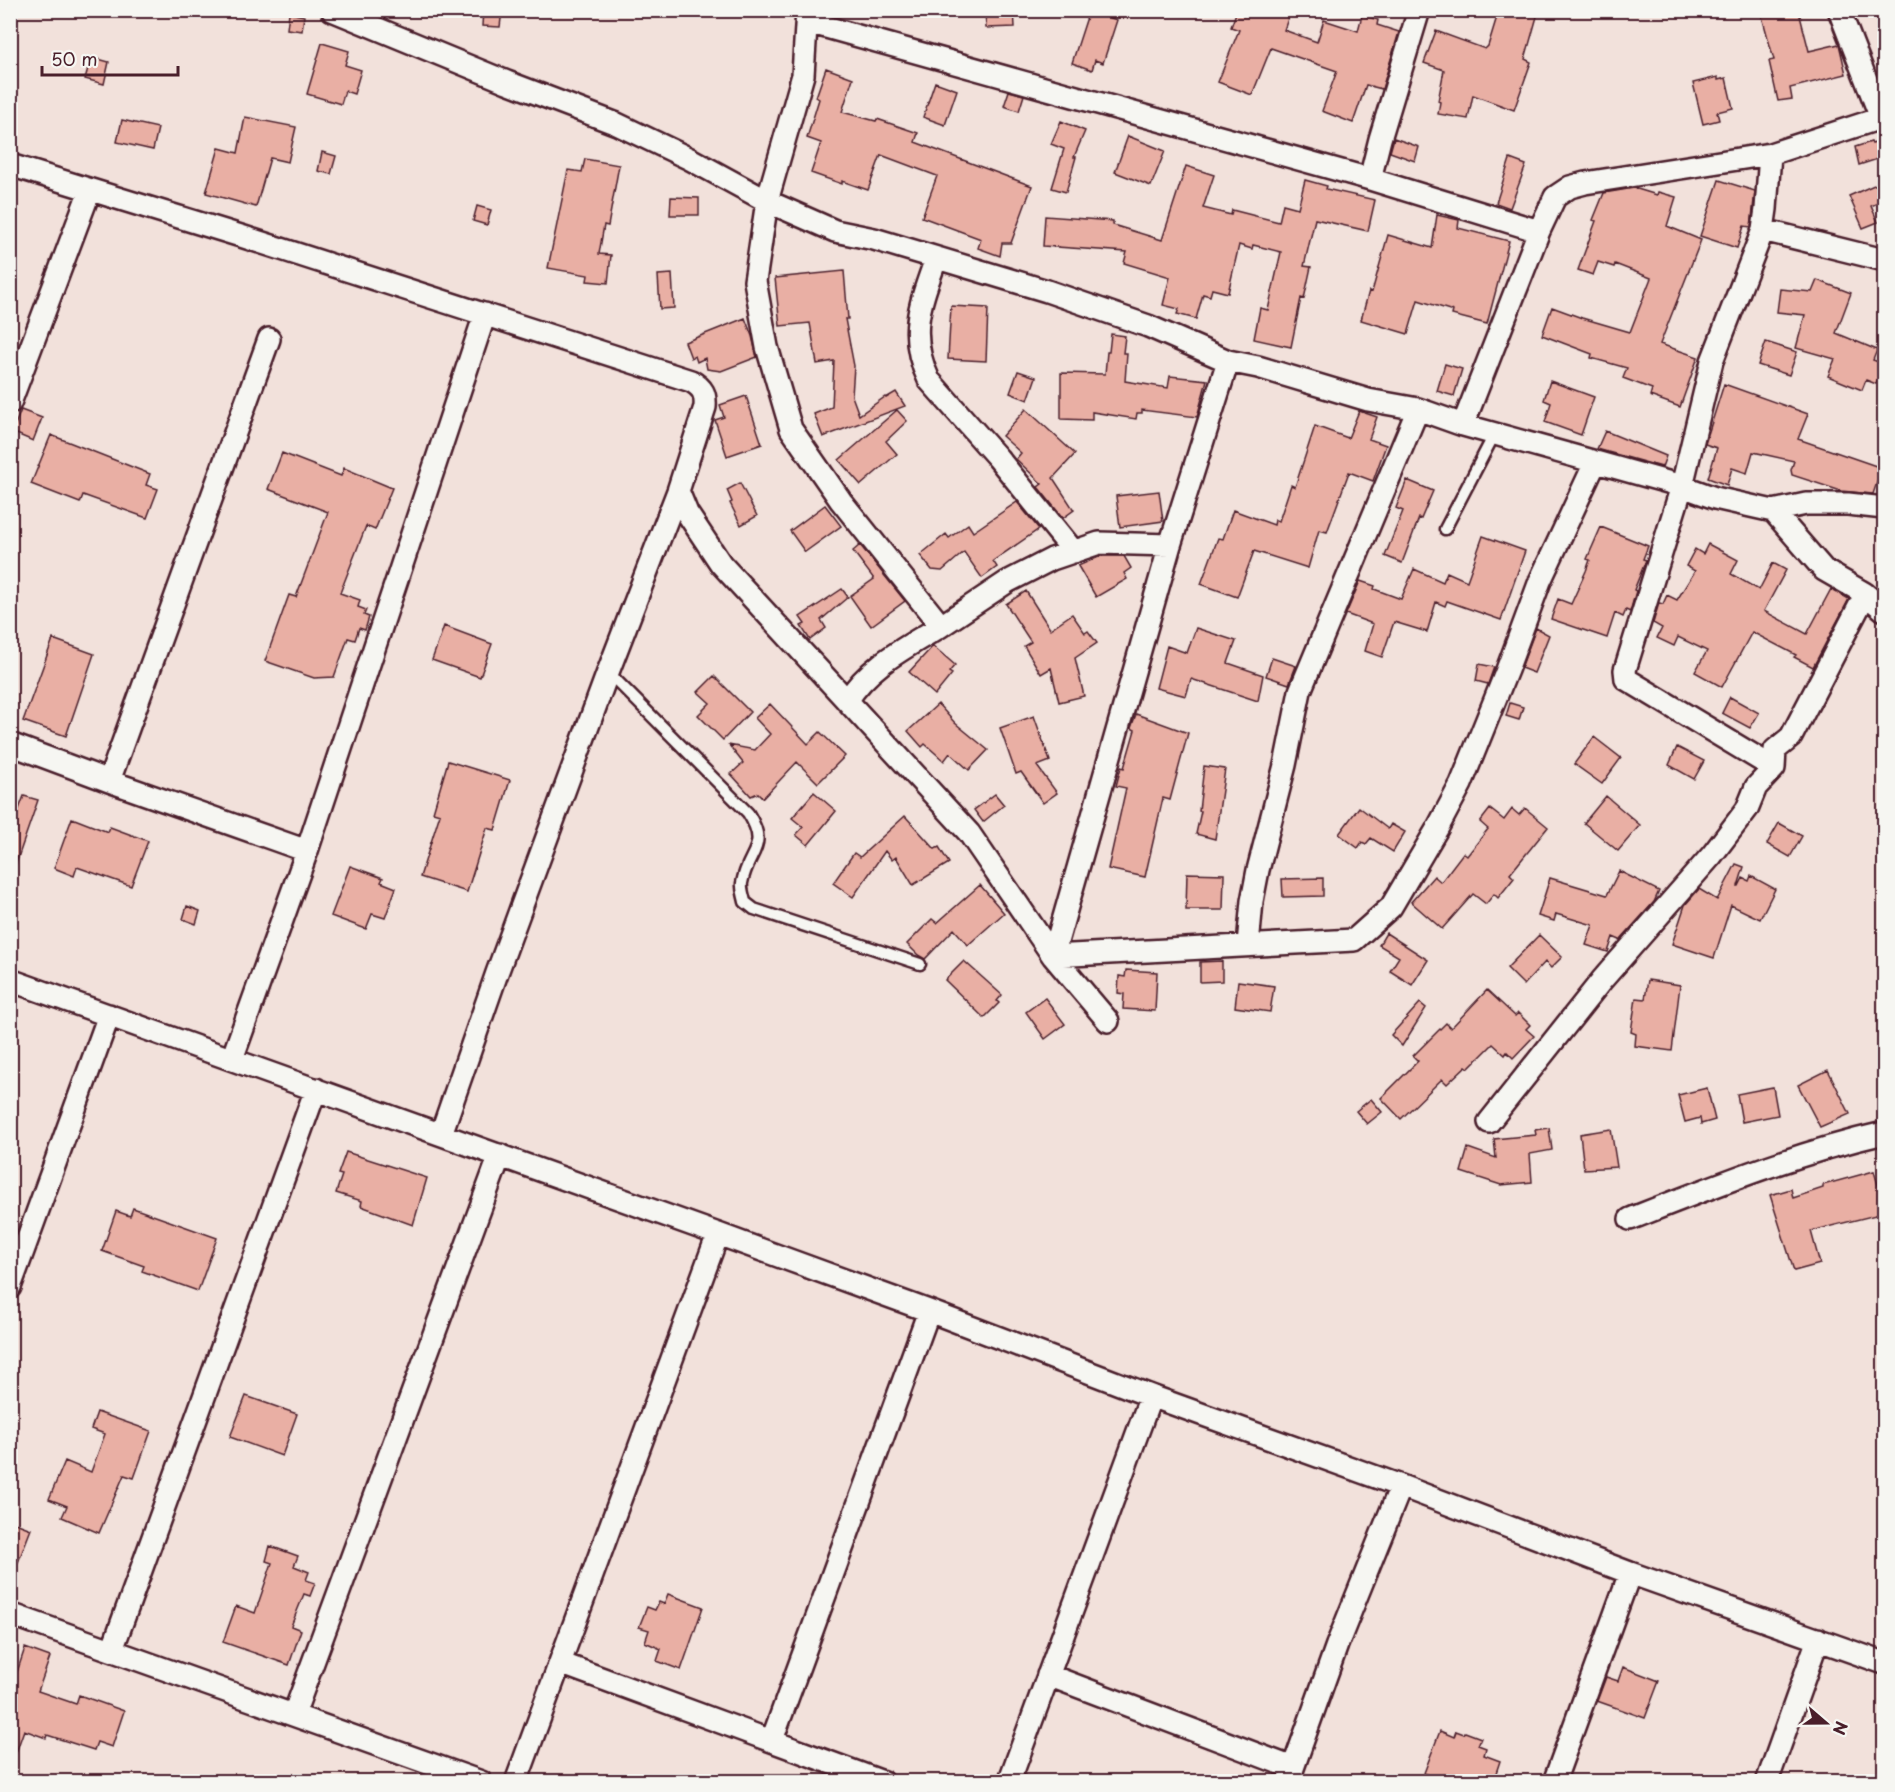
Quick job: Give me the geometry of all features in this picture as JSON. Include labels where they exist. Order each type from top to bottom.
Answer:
[{"type":"street","points":[[332,10],[507,82],[617,124],[690,159],[767,201],[835,231],[874,239],[1047,291],[1148,326],[1228,362],[1258,367],[1368,400],[1418,409],[1463,425],[1682,486],[1715,498],[1773,511],[1806,504],[1848,504],[1884,508]]},
{"type":"street","points":[[1370,179],[1419,10]]},
{"type":"street","points":[[1463,425],[1539,231],[1555,197],[1570,187],[1770,154],[1883,117],[1839,10]]},
{"type":"street","points":[[941,626],[841,501],[790,429],[767,347],[755,281],[767,201],[789,119],[801,85],[808,16],[1370,179],[1539,231]]},
{"type":"street","points":[[1770,154],[1763,230],[1712,361],[1682,486],[1625,670],[1626,679],[1774,768]]},
{"type":"street","points":[[10,165],[691,381],[700,386],[706,396],[705,407],[678,491],[608,672],[501,962],[441,1134]]},
{"type":"street","points":[[10,403],[90,190]]},
{"type":"street","points":[[1763,230],[1884,260]]},
{"type":"street","points":[[936,259],[919,307],[916,327],[923,368],[929,380],[998,458],[1074,552]]},
{"type":"street","points":[[232,1059],[307,851],[485,314]]},
{"type":"street","points":[[109,781],[269,339]]},
{"type":"street","points":[[1053,956],[1170,545],[1228,362]]},
{"type":"street","points":[[1248,945],[1254,891],[1286,765],[1300,691],[1418,409]]},
{"type":"street","points":[[1053,956],[1354,940],[1391,907],[1461,784],[1540,581],[1595,463]]},
{"type":"street","points":[[678,491],[687,513],[721,564],[969,833],[1053,956],[1108,1022]]},
{"type":"street","points":[[1773,511],[1824,570],[1864,593],[1884,610]]},
{"type":"street","points":[[847,701],[855,688],[875,667],[1007,582],[1052,559],[1099,543],[1170,545]]},
{"type":"street","points":[[1489,1122],[1602,980],[1712,855],[1747,809],[1756,787],[1774,768],[1775,750],[1791,737],[1864,597],[1864,593]]},
{"type":"street","points":[[10,744],[307,851]]},
{"type":"street","points":[[10,980],[718,1234],[1630,1573],[1884,1663]]},
{"type":"street","points":[[10,1287],[109,1015]]},
{"type":"street","points":[[112,1650],[316,1089]]},
{"type":"street","points":[[1630,1219],[1799,1155],[1884,1133]]},
{"type":"street","points":[[294,1714],[500,1155]]},
{"type":"street","points":[[516,1782],[718,1234]]},
{"type":"street","points":[[772,1740],[929,1311]]},
{"type":"street","points":[[1009,1782],[1151,1396]]},
{"type":"street","points":[[1048,1675],[1291,1775],[1337,1645],[1401,1486]]},
{"type":"street","points":[[1554,1782],[1630,1573]]},
{"type":"street","points":[[10,1614],[481,1782]]},
{"type":"street","points":[[1767,1782],[1818,1639]]},
{"type":"street","points":[[560,1663],[883,1782]]},
{"type":"lane","points":[[1445,529],[1495,433]]},
{"type":"lane","points":[[608,672],[748,813],[757,827],[759,837],[742,884],[745,902],[754,909],[920,964]]},
{"type":"building","points":[[483,10],[502,10],[500,27],[482,26]]},
{"type":"building","points":[[985,10],[1014,10],[1015,27],[986,28]]},
{"type":"building","points":[[1237,10],[1291,10],[1284,30],[1317,42],[1324,20],[1358,31],[1362,15],[1378,20],[1377,25],[1399,32],[1382,89],[1366,85],[1353,123],[1322,111],[1337,71],[1271,48],[1252,95],[1218,82],[1239,30],[1231,27]]},
{"type":"building","points":[[1499,10],[1528,10],[1538,13],[1525,59],[1531,62],[1514,110],[1473,95],[1468,119],[1438,114],[1444,70],[1424,63],[1436,31],[1485,49],[1488,46]]},
{"type":"building","points":[[1770,10],[1791,10],[1792,14],[1799,12],[1809,51],[1839,44],[1846,74],[1790,88],[1792,99],[1778,101],[1769,61],[1774,60],[1761,13]]},
{"type":"building","points":[[1089,11],[1117,20],[1103,63],[1095,60],[1092,70],[1072,63]]},
{"type":"building","points":[[289,13],[304,16],[302,31],[287,29]]},
{"type":"building","points":[[322,43],[349,51],[345,65],[361,70],[354,94],[345,91],[341,104],[307,94]]},
{"type":"building","points":[[91,57],[109,62],[104,84],[85,79]]},
{"type":"building","points":[[826,68],[853,78],[842,112],[876,121],[877,119],[918,133],[915,142],[1032,186],[1011,243],[1002,243],[1000,256],[978,248],[981,239],[922,217],[937,176],[881,155],[868,190],[811,173],[821,143],[807,138],[819,99],[816,97]]},
{"type":"building","points":[[1718,77],[1718,80],[1726,78],[1733,108],[1717,112],[1719,120],[1703,124],[1693,83]]},
{"type":"building","points":[[935,82],[957,90],[945,125],[923,117]]},
{"type":"building","points":[[1009,91],[1024,95],[1019,111],[1004,106]]},
{"type":"building","points":[[245,117],[296,127],[288,162],[270,158],[256,207],[206,193],[219,148],[238,153]]},
{"type":"building","points":[[122,120],[158,128],[153,150],[117,142]]},
{"type":"building","points":[[1061,121],[1085,131],[1074,157],[1076,157],[1066,192],[1052,188],[1064,149],[1051,144]]},
{"type":"building","points":[[1128,136],[1165,151],[1151,186],[1115,172]]},
{"type":"building","points":[[1394,138],[1419,147],[1415,161],[1390,152]]},
{"type":"building","points":[[1884,140],[1884,157],[1859,165],[1855,147]]},
{"type":"building","points":[[322,152],[336,156],[331,174],[318,171]]},
{"type":"building","points":[[585,159],[619,165],[608,226],[604,225],[599,254],[611,255],[608,283],[587,281],[588,275],[548,268],[568,170],[582,172]]},
{"type":"building","points":[[1510,159],[1526,165],[1510,208],[1496,203]]},
{"type":"building","points":[[1186,166],[1214,175],[1203,208],[1231,215],[1232,210],[1279,222],[1283,204],[1298,208],[1305,180],[1327,186],[1326,189],[1375,200],[1368,231],[1315,219],[1304,266],[1311,267],[1304,299],[1301,298],[1291,347],[1254,339],[1260,308],[1268,310],[1281,252],[1253,245],[1252,249],[1239,245],[1228,293],[1212,289],[1210,296],[1203,294],[1196,319],[1177,314],[1179,309],[1163,305],[1170,277],[1124,263],[1127,252],[1043,246],[1045,216],[1113,221],[1113,225],[1162,240]]},
{"type":"building","points":[[1719,180],[1755,191],[1751,227],[1744,226],[1737,248],[1700,236]]},
{"type":"building","points":[[1881,182],[1884,200],[1871,206],[1878,222],[1863,228],[1849,196]]},
{"type":"building","points":[[1634,188],[1657,195],[1658,192],[1676,197],[1667,226],[1701,240],[1660,344],[1698,357],[1680,407],[1650,396],[1652,389],[1623,378],[1627,368],[1591,358],[1592,354],[1542,335],[1552,307],[1630,332],[1651,278],[1615,264],[1614,267],[1598,262],[1593,275],[1578,270],[1604,193]]},
{"type":"building","points":[[671,197],[699,198],[699,215],[670,215]]},
{"type":"building","points":[[477,206],[491,210],[487,225],[473,221]]},
{"type":"building","points":[[1437,215],[1459,220],[1458,228],[1509,241],[1487,324],[1452,315],[1453,311],[1418,300],[1408,334],[1361,320],[1369,291],[1372,292],[1388,235],[1432,248]]},
{"type":"building","points":[[844,271],[848,319],[845,319],[854,366],[852,396],[859,415],[896,392],[905,406],[823,437],[814,414],[832,407],[834,361],[817,364],[810,323],[780,326],[775,278]]},
{"type":"building","points":[[672,274],[674,308],[660,309],[658,275]]},
{"type":"building","points":[[1817,280],[1851,293],[1836,333],[1877,350],[1873,360],[1884,364],[1876,384],[1866,380],[1862,390],[1828,376],[1835,359],[1796,348],[1805,315],[1777,312],[1780,289],[1812,292]]},
{"type":"building","points":[[951,306],[988,308],[986,361],[948,359]]},
{"type":"building","points":[[745,318],[757,357],[721,371],[707,369],[705,358],[697,362],[695,356],[691,358],[685,342]]},
{"type":"building","points":[[1111,334],[1125,336],[1123,353],[1127,353],[1125,381],[1168,388],[1170,376],[1207,380],[1197,417],[1142,410],[1142,413],[1137,413],[1136,419],[1092,412],[1092,420],[1061,419],[1061,373],[1105,374]]},
{"type":"building","points":[[1766,342],[1797,352],[1789,375],[1758,365]]},
{"type":"building","points":[[1445,364],[1462,369],[1454,396],[1437,391]]},
{"type":"building","points":[[1018,371],[1036,377],[1028,400],[1010,393]]},
{"type":"building","points":[[1550,381],[1594,397],[1581,435],[1545,422],[1551,403],[1544,400]]},
{"type":"building","points":[[1724,384],[1808,414],[1798,439],[1882,468],[1873,494],[1841,491],[1792,475],[1794,461],[1753,452],[1747,473],[1732,468],[1727,485],[1708,478],[1717,448],[1705,444]]},
{"type":"building","points":[[746,396],[762,444],[727,456],[715,420],[724,417],[720,405]]},
{"type":"building","points":[[1026,409],[1075,454],[1053,478],[1074,510],[1063,518],[1038,487],[1042,484],[1016,459],[1021,453],[1002,436]]},
{"type":"building","points":[[21,410],[42,418],[33,441],[12,432]]},
{"type":"building","points":[[897,410],[907,421],[886,441],[897,454],[861,485],[839,460]]},
{"type":"building","points":[[1359,411],[1377,417],[1369,439],[1386,445],[1373,481],[1349,472],[1327,532],[1319,530],[1308,568],[1254,551],[1237,597],[1201,584],[1218,538],[1223,539],[1233,510],[1274,525],[1275,520],[1279,521],[1291,485],[1295,487],[1315,426],[1348,438]]},
{"type":"building","points":[[1605,431],[1666,456],[1662,467],[1597,449]]},
{"type":"building","points":[[51,435],[150,474],[146,485],[158,489],[147,518],[83,495],[80,503],[31,484]]},
{"type":"building","points":[[282,453],[341,476],[344,468],[392,488],[375,530],[366,526],[340,593],[360,600],[358,607],[366,610],[364,615],[369,617],[365,630],[359,628],[355,640],[348,638],[334,677],[314,678],[265,661],[289,595],[296,597],[328,512],[268,489]]},
{"type":"building","points":[[1407,480],[1433,491],[1421,519],[1419,518],[1402,563],[1385,556],[1403,511],[1396,508]]},
{"type":"building","points":[[740,483],[757,516],[741,525],[730,503],[732,502],[727,490]]},
{"type":"building","points":[[1159,491],[1163,521],[1120,527],[1116,496]]},
{"type":"building","points":[[1017,502],[1039,529],[993,561],[997,567],[982,578],[964,552],[942,571],[932,570],[920,555],[946,534],[949,538],[968,524],[973,532]]},
{"type":"building","points":[[825,505],[841,526],[805,552],[790,531]]},
{"type":"building","points":[[1601,527],[1648,546],[1643,559],[1646,560],[1634,590],[1636,591],[1630,612],[1626,610],[1623,617],[1615,613],[1607,638],[1551,619],[1558,599],[1571,604],[1586,571],[1590,560],[1587,559]]},
{"type":"building","points":[[1483,536],[1525,551],[1501,620],[1447,601],[1445,606],[1436,602],[1427,632],[1394,622],[1382,657],[1365,651],[1373,624],[1346,614],[1360,581],[1401,599],[1414,569],[1443,582],[1447,572],[1467,581]]},
{"type":"building","points":[[1708,544],[1738,560],[1731,574],[1759,590],[1773,563],[1786,570],[1764,611],[1807,634],[1831,589],[1849,599],[1813,667],[1794,657],[1796,655],[1752,632],[1722,687],[1695,672],[1707,651],[1678,637],[1674,646],[1657,638],[1662,628],[1653,623],[1659,603],[1663,604],[1667,595],[1677,600],[1695,571],[1686,566],[1695,549],[1703,554]]},
{"type":"building","points":[[860,545],[905,601],[871,626],[850,596],[874,579],[853,551]]},
{"type":"building","points":[[1101,556],[1124,556],[1131,568],[1124,573],[1127,579],[1096,597],[1078,566]]},
{"type":"building","points":[[842,589],[848,597],[821,620],[826,628],[810,640],[801,626],[805,624],[800,617]]},
{"type":"building","points":[[1026,591],[1050,629],[1072,614],[1085,633],[1088,631],[1097,643],[1075,658],[1084,696],[1059,702],[1051,668],[1041,674],[1024,646],[1031,642],[1006,604]]},
{"type":"building","points":[[444,626],[492,644],[480,677],[432,660]]},
{"type":"building","points":[[1196,628],[1236,641],[1228,663],[1263,675],[1258,701],[1191,679],[1186,696],[1156,688],[1167,646],[1187,653]]},
{"type":"building","points":[[1536,628],[1549,635],[1534,673],[1521,668]]},
{"type":"building","points":[[53,639],[94,654],[66,736],[23,721]]},
{"type":"building","points":[[933,646],[955,665],[949,672],[952,674],[935,695],[909,672]]},
{"type":"building","points":[[1272,658],[1296,666],[1289,684],[1266,676]]},
{"type":"building","points":[[1479,664],[1494,667],[1488,684],[1476,681]]},
{"type":"building","points":[[714,676],[750,712],[723,740],[698,715],[710,703],[698,692]]},
{"type":"building","points":[[1730,697],[1759,713],[1750,728],[1722,713]]},
{"type":"building","points":[[1510,703],[1523,707],[1519,720],[1506,716]]},
{"type":"building","points":[[770,704],[808,744],[820,732],[845,756],[818,783],[797,762],[763,798],[758,793],[751,796],[731,774],[743,763],[729,745],[755,750],[770,734],[755,718]]},
{"type":"building","points":[[938,704],[955,723],[988,750],[969,770],[950,753],[944,761],[925,744],[922,747],[908,731]]},
{"type":"building","points":[[1136,714],[1188,733],[1170,800],[1163,798],[1145,877],[1108,869],[1126,788],[1116,786],[1135,730],[1131,728]]},
{"type":"building","points":[[1034,716],[1050,761],[1037,766],[1057,793],[1043,803],[1021,772],[1016,774],[1000,728]]},
{"type":"building","points":[[1594,737],[1621,758],[1602,784],[1574,764]]},
{"type":"building","points":[[1677,747],[1704,761],[1694,779],[1669,765]]},
{"type":"building","points":[[448,761],[510,780],[495,830],[487,828],[467,892],[420,877],[440,814],[433,812]]},
{"type":"building","points":[[1204,766],[1225,769],[1215,839],[1196,834],[1201,811],[1199,811]]},
{"type":"building","points":[[814,792],[836,811],[808,845],[796,835],[803,827],[792,818]]},
{"type":"building","points":[[995,794],[1004,805],[983,822],[974,810]]},
{"type":"building","points":[[24,796],[38,800],[13,872],[10,872],[10,806],[19,809]]},
{"type":"building","points":[[1606,796],[1640,825],[1618,851],[1584,823]]},
{"type":"building","points":[[1359,807],[1388,829],[1391,824],[1405,832],[1393,852],[1371,838],[1366,844],[1362,842],[1358,848],[1339,834]]},
{"type":"building","points":[[1525,808],[1548,827],[1510,874],[1514,878],[1498,898],[1494,894],[1486,904],[1473,894],[1442,929],[1411,902],[1434,876],[1441,882],[1463,853],[1467,856],[1488,829],[1480,822],[1490,809],[1504,820],[1512,809],[1519,815]]},
{"type":"building","points":[[905,816],[935,849],[939,847],[949,863],[913,885],[896,857],[892,860],[885,851],[853,897],[833,883],[854,853],[860,857]]},
{"type":"building","points":[[72,818],[108,832],[110,827],[148,841],[131,886],[77,867],[74,876],[54,868]]},
{"type":"building","points":[[1779,823],[1802,836],[1790,857],[1767,844]]},
{"type":"building","points":[[1736,864],[1744,867],[1738,886],[1743,878],[1749,881],[1751,876],[1775,889],[1760,919],[1731,905],[1714,958],[1672,944],[1685,905],[1699,889],[1717,900]]},
{"type":"building","points":[[350,866],[383,878],[381,882],[396,888],[385,918],[372,914],[366,929],[331,916]]},
{"type":"building","points":[[1619,871],[1659,891],[1654,902],[1620,940],[1613,937],[1608,952],[1586,945],[1593,925],[1556,914],[1554,921],[1538,916],[1550,878],[1607,895]]},
{"type":"building","points":[[1187,873],[1224,874],[1223,910],[1186,910]]},
{"type":"building","points":[[1323,878],[1323,896],[1283,897],[1282,879]]},
{"type":"building","points":[[980,885],[1004,913],[968,945],[954,929],[925,959],[907,944],[932,919],[937,923]]},
{"type":"building","points":[[187,906],[200,911],[196,924],[183,919]]},
{"type":"building","points":[[1386,933],[1428,960],[1412,985],[1390,971],[1399,957],[1379,945]]},
{"type":"building","points":[[1539,935],[1562,957],[1551,968],[1545,962],[1524,985],[1507,968]]},
{"type":"building","points":[[964,961],[1002,995],[997,1001],[999,1003],[984,1018],[945,980]]},
{"type":"building","points":[[1222,961],[1222,981],[1200,982],[1200,962]]},
{"type":"building","points":[[1126,970],[1157,972],[1155,1011],[1123,1009],[1124,994],[1118,993],[1119,976],[1125,977]]},
{"type":"building","points":[[1648,980],[1680,985],[1672,1051],[1635,1046],[1636,1034],[1631,1032],[1636,998],[1645,999]]},
{"type":"building","points":[[1238,981],[1274,986],[1270,1012],[1235,1007]]},
{"type":"building","points":[[1487,990],[1515,1016],[1518,1013],[1530,1025],[1526,1029],[1534,1036],[1513,1058],[1507,1052],[1505,1055],[1493,1044],[1469,1068],[1466,1066],[1447,1084],[1442,1079],[1401,1119],[1381,1098],[1418,1061],[1413,1056],[1446,1023],[1451,1028]]},
{"type":"building","points":[[1045,998],[1065,1024],[1045,1039],[1026,1012]]},
{"type":"building","points":[[1420,1003],[1426,1008],[1402,1046],[1391,1035]]},
{"type":"building","points":[[1828,1070],[1850,1114],[1820,1127],[1798,1085]]},
{"type":"building","points":[[1773,1087],[1778,1115],[1742,1122],[1737,1094]]},
{"type":"building","points":[[1707,1088],[1715,1120],[1701,1124],[1700,1118],[1685,1122],[1678,1095]]},
{"type":"building","points":[[1371,1099],[1382,1112],[1367,1124],[1356,1111]]},
{"type":"building","points":[[1549,1128],[1552,1150],[1530,1154],[1532,1182],[1501,1185],[1461,1172],[1468,1148],[1496,1158],[1494,1139],[1536,1135],[1535,1130]]},
{"type":"building","points":[[1611,1129],[1617,1167],[1584,1169],[1580,1134]]},
{"type":"building","points":[[346,1152],[427,1178],[413,1225],[361,1206],[362,1201],[336,1193],[342,1175],[338,1174]]},
{"type":"building","points":[[1874,1171],[1884,1213],[1811,1231],[1820,1264],[1794,1271],[1770,1195],[1791,1189],[1793,1198],[1823,1188],[1823,1185]]},
{"type":"building","points":[[133,1208],[217,1238],[198,1291],[142,1271],[144,1266],[102,1251],[116,1211],[130,1216]]},
{"type":"building","points":[[246,1396],[297,1414],[282,1456],[230,1437]]},
{"type":"building","points":[[97,1412],[151,1431],[134,1478],[124,1475],[99,1533],[62,1517],[67,1506],[49,1499],[65,1461],[91,1472],[105,1434],[91,1429]]},
{"type":"building","points":[[10,1521],[31,1529],[12,1578],[10,1577]]},
{"type":"building","points":[[270,1546],[298,1556],[294,1566],[309,1572],[306,1580],[315,1583],[310,1596],[304,1594],[291,1626],[301,1630],[289,1665],[223,1642],[236,1606],[255,1613],[272,1563],[266,1561]]},
{"type":"building","points":[[668,1594],[703,1607],[681,1670],[657,1661],[661,1649],[645,1642],[649,1630],[639,1627],[647,1607],[655,1610],[659,1602],[664,1604]]},
{"type":"building","points":[[25,1648],[50,1657],[38,1691],[76,1704],[79,1695],[124,1711],[112,1747],[97,1742],[94,1750],[24,1730],[13,1761],[10,1760],[10,1676],[15,1678]]},
{"type":"building","points":[[1623,1667],[1659,1681],[1645,1718],[1597,1701],[1606,1677],[1618,1681]]},
{"type":"building","points":[[1440,1731],[1454,1737],[1456,1731],[1481,1738],[1478,1745],[1486,1748],[1484,1755],[1500,1761],[1493,1782],[1446,1782],[1424,1773]]}]
